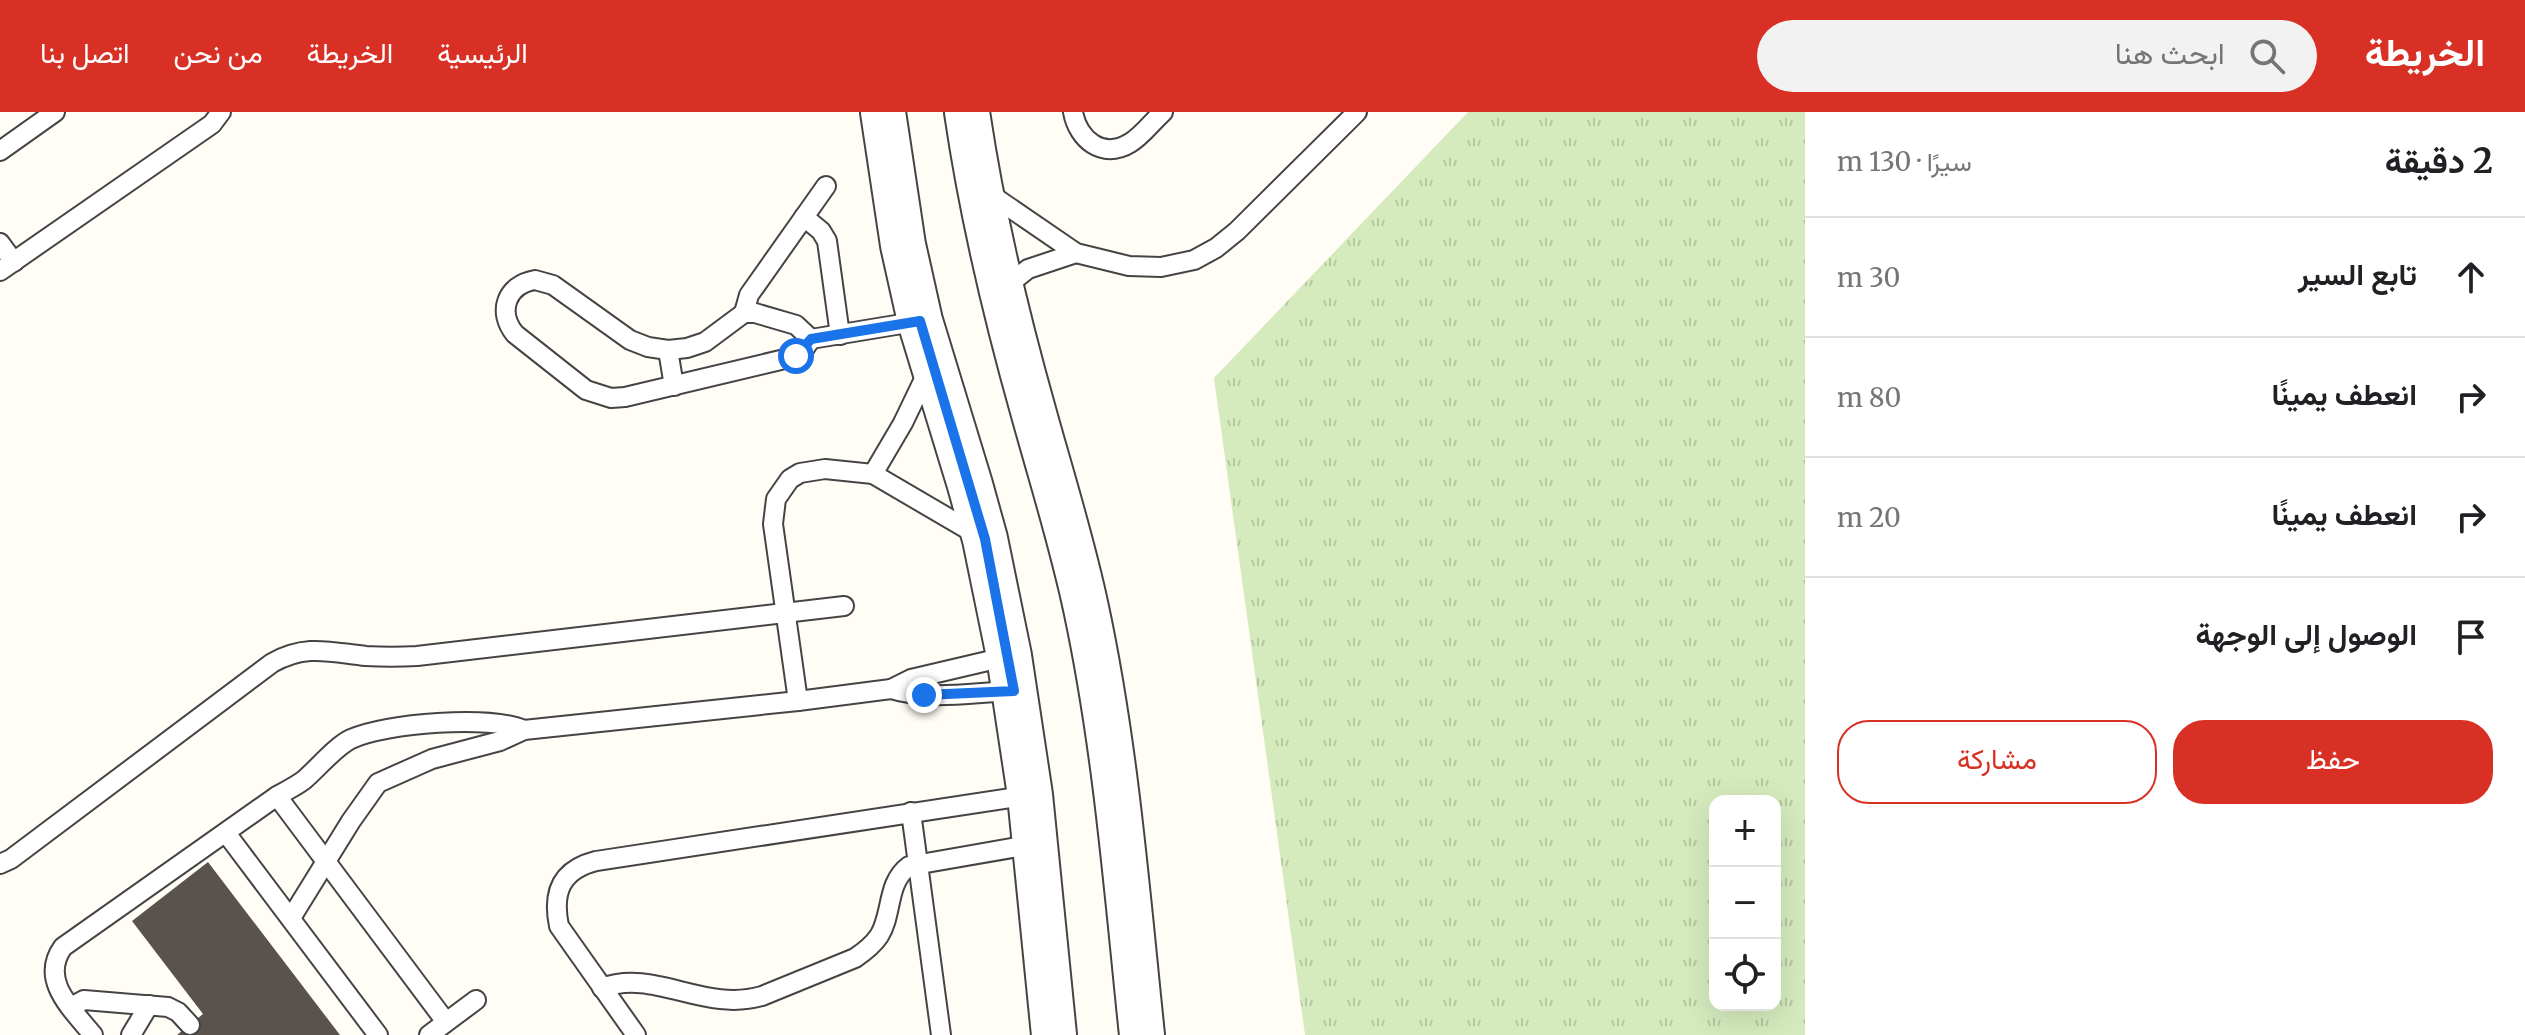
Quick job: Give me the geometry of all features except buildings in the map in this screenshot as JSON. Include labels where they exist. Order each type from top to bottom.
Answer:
[{"type":"street","points":[[883,112],[903,245],[920,321],[985,539],[1012,674],[1030,795],[1054,1035]]},
{"type":"street","points":[[967,112],[978,185],[1001,291],[1068,532],[1102,688],[1119,814],[1142,1035]]},
{"type":"lane","points":[[0,151],[55,112]]},
{"type":"lane","points":[[0,243],[7,267],[212,124],[221,112]]},
{"type":"lane","points":[[1073,112],[1082,136],[1091,144],[1103,148],[1128,144],[1163,112]]},
{"type":"lane","points":[[978,185],[1076,253],[1129,266],[1161,267],[1194,260],[1216,248],[1357,112]]},
{"type":"lane","points":[[744,313],[749,295],[826,186]]},
{"type":"lane","points":[[804,217],[821,231],[827,241],[840,335]]},
{"type":"lane","points":[[1001,291],[1028,269],[1076,253]]},
{"type":"lane","points":[[811,339],[796,325],[755,313],[744,313],[705,342],[668,350],[630,340],[544,281],[525,282],[517,286],[506,303],[505,315],[515,334],[586,390],[611,398],[796,356],[811,339],[920,321]]},
{"type":"lane","points":[[668,350],[674,386]]},
{"type":"lane","points":[[873,474],[903,423],[931,363]]},
{"type":"lane","points":[[798,701],[773,524],[776,499],[800,473],[812,469],[873,474],[985,539]]},
{"type":"lane","points":[[0,864],[11,859],[285,656],[313,650],[371,656],[417,656],[844,606]]},
{"type":"lane","points":[[891,689],[911,679],[1012,674]]},
{"type":"lane","points":[[291,918],[378,783],[418,764],[500,741],[524,730],[891,689],[924,695],[1012,674]]},
{"type":"lane","points":[[93,1035],[53,977],[53,966],[63,947],[301,782],[350,739],[425,724],[496,722],[524,730]]},
{"type":"lane","points":[[636,1035],[559,926],[557,896],[572,871],[583,864],[1030,795]]},
{"type":"lane","points":[[277,796],[446,1022]]},
{"type":"lane","points":[[911,812],[941,1035]]},
{"type":"lane","points":[[226,833],[378,1035]]},
{"type":"lane","points":[[602,988],[631,981],[729,1002],[747,1001],[855,958],[868,949],[885,924],[895,881],[909,866],[1035,844]]},
{"type":"lane","points":[[71,1007],[84,1000],[168,1007],[178,1012],[190,1025]]},
{"type":"lane","points":[[429,1035],[476,1000]]},
{"type":"lane","points":[[131,1035],[149,1005]]},
{"type":"green space","points":[[1468,112],[1805,112],[1805,1035],[1305,1035],[1214,378]]},
{"type":"route","points":[[796,356],[811,339],[920,321],[985,539],[1014,691],[924,695]]}]
